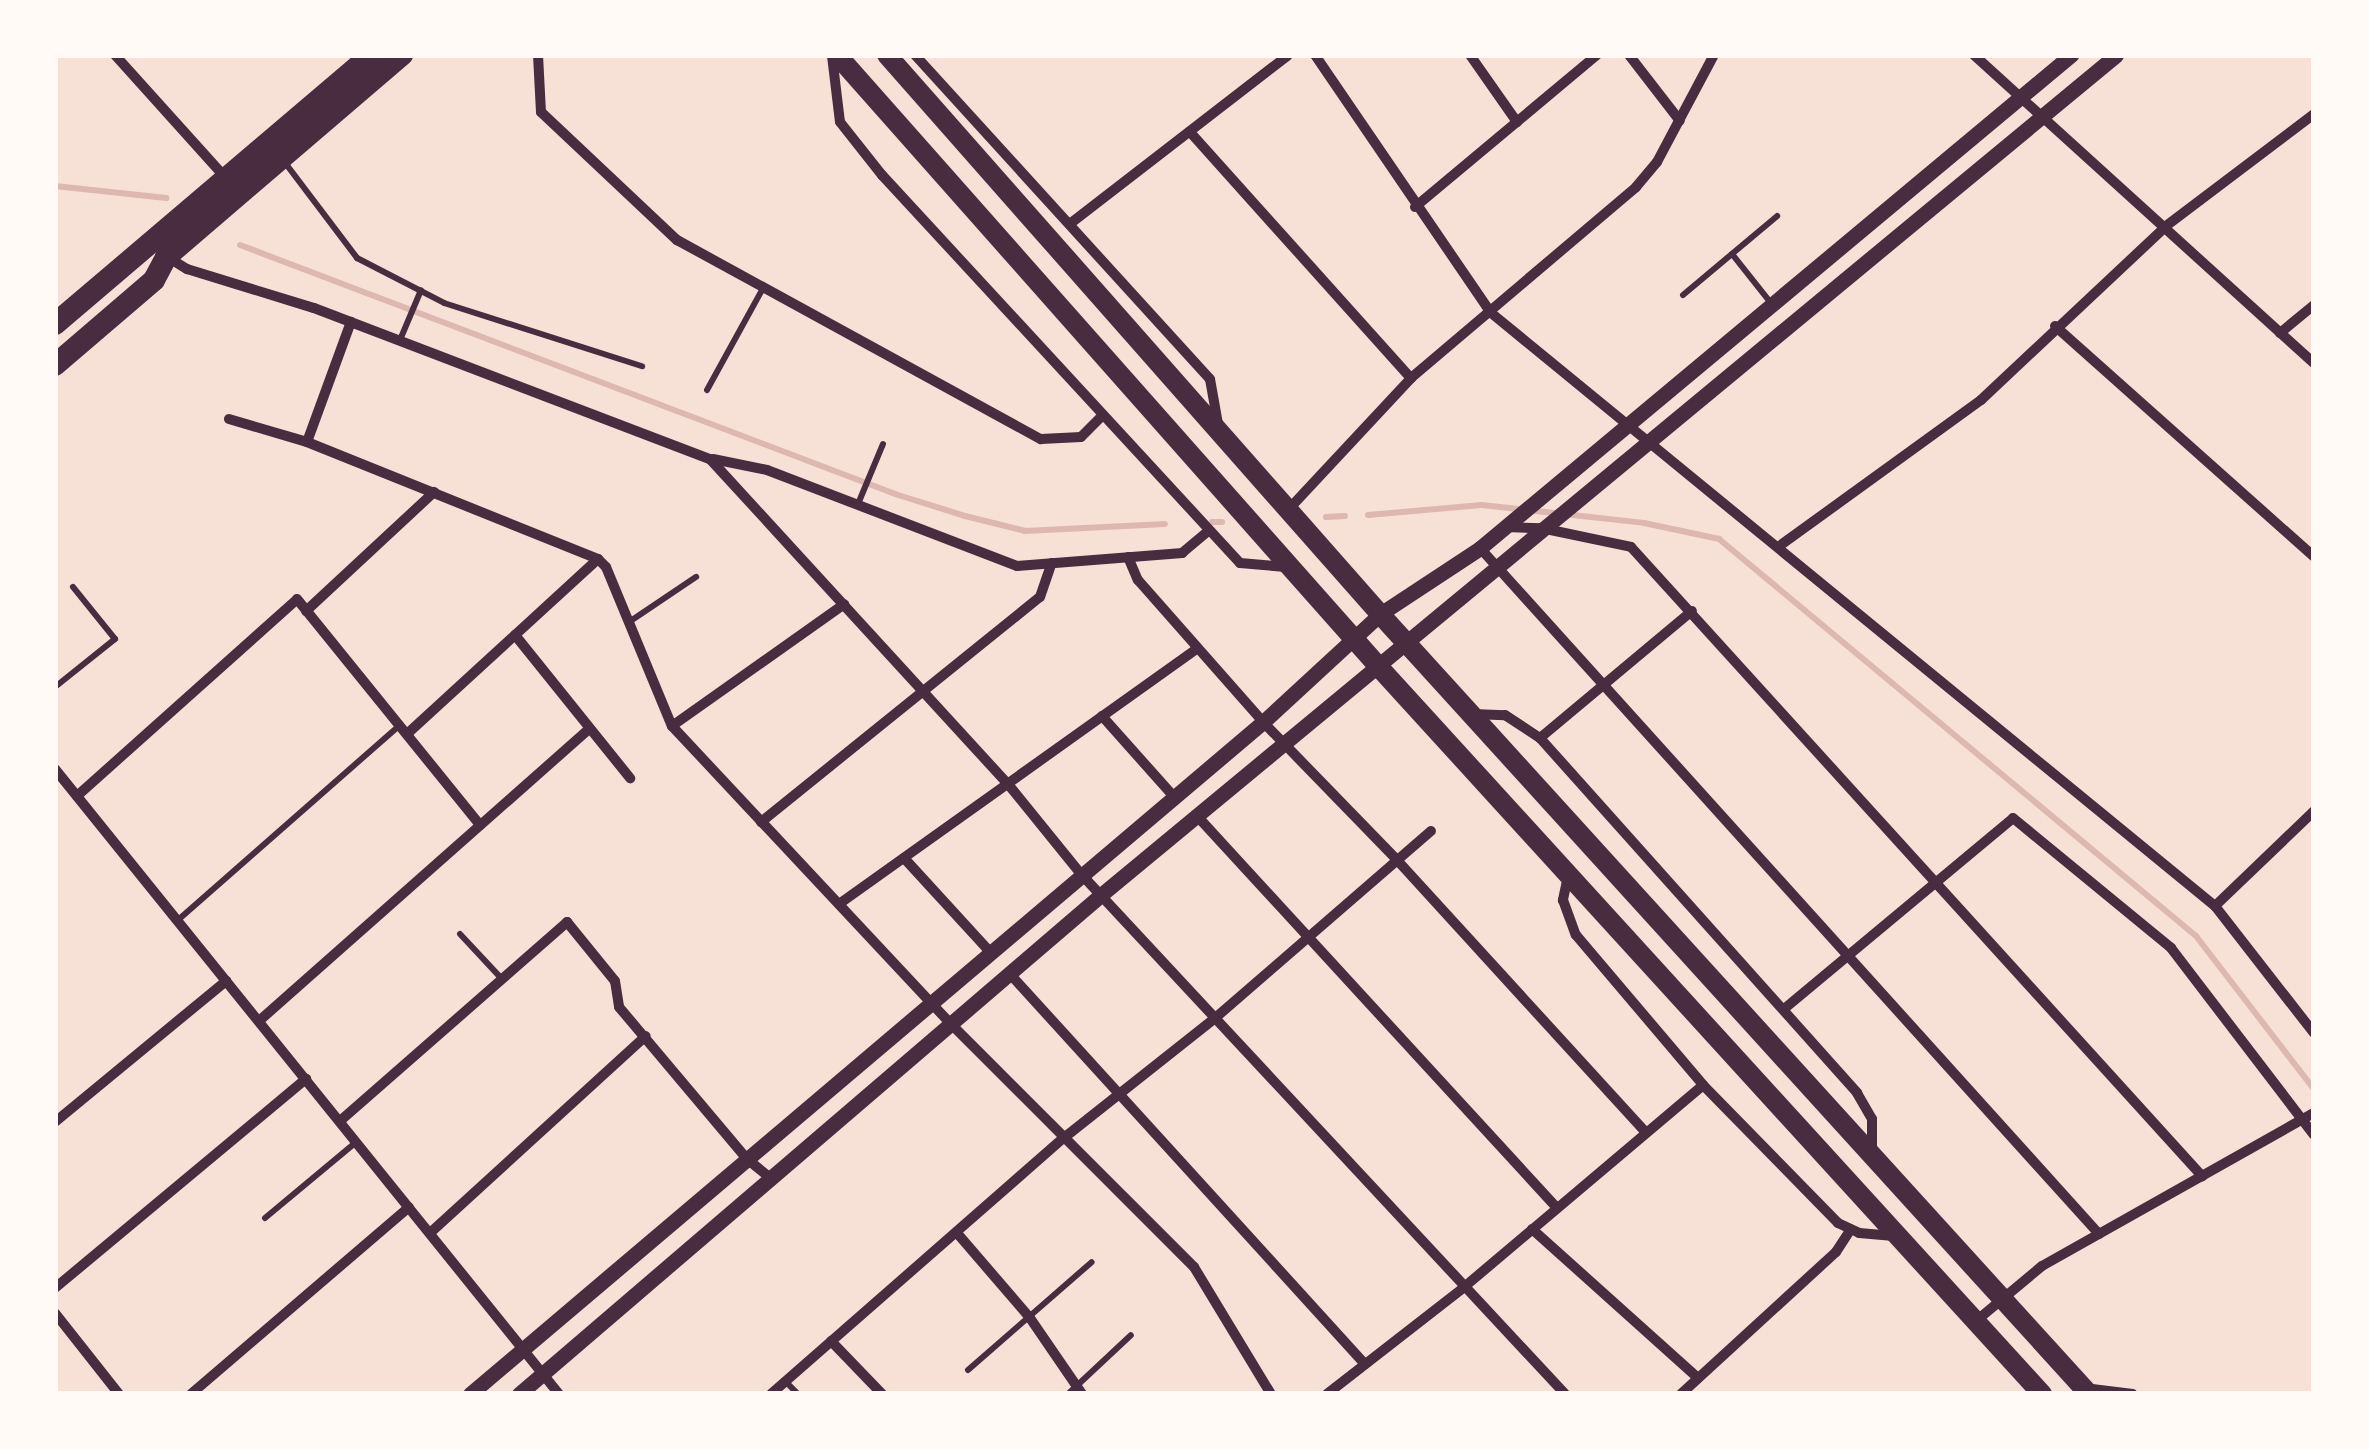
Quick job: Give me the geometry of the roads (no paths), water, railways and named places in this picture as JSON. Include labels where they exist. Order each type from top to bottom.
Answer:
[{"type":"highway","points":[[55,324],[151,238],[371,55]]},
{"type":"highway","points":[[55,365],[154,280],[166,257],[402,55]]},
{"type":"main road","points":[[834,55],[1377,665],[2042,1394]]},
{"type":"main road","points":[[886,55],[1404,641],[2086,1391]]},
{"type":"street","points":[[115,55],[226,178]]},
{"type":"street","points":[[538,55],[540,112],[677,240],[1041,439],[1080,437],[1103,415]]},
{"type":"street","points":[[834,55],[840,122],[882,175],[1240,563],[1292,567]]},
{"type":"street","points":[[916,55],[1210,380],[1219,432]]},
{"type":"street","points":[[1071,224],[1288,55]]},
{"type":"street","points":[[1315,55],[1490,312],[2215,906],[2314,1033]]},
{"type":"street","points":[[1470,55],[1517,122]]},
{"type":"street","points":[[1416,208],[1597,55]]},
{"type":"street","points":[[1628,55],[1680,121]]},
{"type":"street","points":[[1288,510],[1411,378],[1636,187],[1657,162],[1714,55]]},
{"type":"street","points":[[1974,55],[2314,363]]},
{"type":"street","points":[[470,1394],[1263,722],[1380,614],[1480,548],[2071,55]]},
{"type":"street","points":[[519,1394],[1102,894],[1626,456],[2116,55]]},
{"type":"street","points":[[1778,547],[1981,400],[2055,326],[2166,226],[2314,114]]},
{"type":"street","points":[[1190,132],[1411,378]]},
{"type":"street","points":[[151,238],[166,257],[187,269],[351,322],[710,459],[767,470],[1017,566],[1182,553],[1210,530]]},
{"type":"street","points":[[2280,332],[2314,305]]},
{"type":"street","points":[[307,442],[351,322]]},
{"type":"street","points":[[2055,326],[2314,558]]},
{"type":"street","points":[[229,419],[307,442],[598,559],[606,567],[672,726],[952,1026],[1194,1267],[1271,1394]]},
{"type":"street","points":[[710,459],[1008,784],[1081,874],[1565,1394]]},
{"type":"street","points":[[306,611],[434,492]]},
{"type":"street","points":[[1509,524],[1544,525],[1631,547],[2202,1176]]},
{"type":"street","points":[[1480,548],[1602,688],[2099,1234]]},
{"type":"street","points":[[1128,557],[1138,580],[1263,722],[1397,860],[1646,1133]]},
{"type":"street","points":[[404,730],[598,559]]},
{"type":"street","points":[[762,822],[1040,597],[1052,564]]},
{"type":"street","points":[[77,796],[297,600],[480,826]]},
{"type":"street","points":[[672,726],[844,604]]},
{"type":"street","points":[[1540,738],[1692,611]]},
{"type":"street","points":[[515,635],[630,778]]},
{"type":"street","points":[[838,904],[1197,648]]},
{"type":"street","points":[[1470,714],[1505,715],[1540,738],[1784,1009],[1864,1106],[1872,1119],[1872,1155]]},
{"type":"street","points":[[1102,716],[1174,798]]},
{"type":"street","points":[[259,1021],[589,729]]},
{"type":"street","points":[[55,769],[559,1394]]},
{"type":"street","points":[[2215,906],[2314,811]]},
{"type":"street","points":[[1198,817],[1557,1208]]},
{"type":"street","points":[[1784,1009],[2013,818],[2171,948],[2314,1135]]},
{"type":"street","points":[[771,1394],[1065,1137],[1214,1019],[1431,831]]},
{"type":"street","points":[[904,858],[991,953]]},
{"type":"street","points":[[1568,875],[1563,900],[1576,935],[1703,1085],[1838,1223],[1851,1229],[1898,1236]]},
{"type":"street","points":[[340,1121],[567,922],[615,981],[619,1006],[747,1158],[772,1179]]},
{"type":"street","points":[[1010,974],[1364,1363]]},
{"type":"street","points":[[55,1122],[226,981]]},
{"type":"street","points":[[430,1233],[646,1036]]},
{"type":"street","points":[[55,1288],[306,1079]]},
{"type":"street","points":[[1328,1394],[1463,1288],[1703,1085]]},
{"type":"street","points":[[1976,1321],[2042,1266],[2314,1113]]},
{"type":"street","points":[[191,1394],[409,1207]]},
{"type":"street","points":[[1680,1394],[1836,1252],[1851,1229]]},
{"type":"street","points":[[1532,1230],[1698,1378]]},
{"type":"street","points":[[957,1233],[1030,1318],[1076,1391]]},
{"type":"street","points":[[55,1313],[119,1394]]},
{"type":"street","points":[[831,1341],[882,1394]]},
{"type":"street","points":[[2086,1391],[2133,1394]]},
{"type":"lane","points":[[282,158],[356,258],[419,294],[642,366]]},
{"type":"lane","points":[[1683,296],[1777,216]]},
{"type":"lane","points":[[1732,254],[1772,304]]},
{"type":"lane","points":[[707,390],[764,287]]},
{"type":"lane","points":[[400,341],[419,294]]},
{"type":"lane","points":[[858,505],[884,444]]},
{"type":"lane","points":[[628,622],[696,577]]},
{"type":"lane","points":[[55,686],[114,639],[74,587]]},
{"type":"lane","points":[[178,920],[404,730]]},
{"type":"lane","points":[[460,934],[502,979]]},
{"type":"lane","points":[[266,1218],[356,1142]]},
{"type":"lane","points":[[968,1370],[1092,1262]]},
{"type":"lane","points":[[1076,1391],[1132,1334]]},
{"type":"lane","points":[[786,1381],[798,1394]]},
{"type":"waterway","points":[[55,186],[166,198]]},
{"type":"waterway","points":[[240,245],[895,494],[965,516],[1025,531],[1165,524]]},
{"type":"waterway","points":[[1368,515],[1482,505],[1644,523],[1719,539],[2196,936],[2314,1089]]},
{"type":"waterway","points":[[1326,517],[1345,516]]},
{"type":"waterway","points":[[1212,522],[1222,522]]}]
